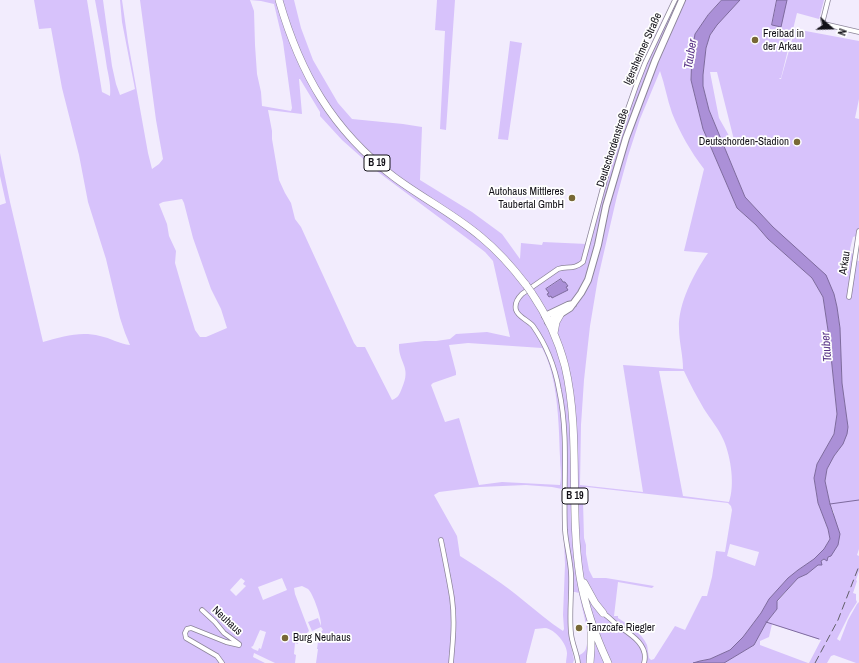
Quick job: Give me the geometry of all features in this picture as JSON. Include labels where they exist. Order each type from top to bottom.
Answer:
[{"type":"main road","name":"B 19","points":[[279,0],[292,40],[306,74],[329,112],[368,155],[393,176],[480,236],[496,250],[528,288],[547,319],[561,351],[571,401],[576,538],[580,576],[591,622],[608,663]]},
{"type":"main road","points":[[554,334],[556,322],[560,315]]},
{"type":"main road","points":[[580,576],[595,603],[603,613]]},
{"type":"main road","points":[[590,663],[591,622]]},
{"type":"street","name":"Igersheimer Straße","points":[[578,663],[571,635],[571,572],[565,532],[564,434],[560,394],[554,368],[545,345],[532,324],[516,310],[515,305],[517,298],[558,269],[573,268],[579,266],[583,262],[612,154],[643,69],[675,0]]},
{"type":"street","name":"Deutschordenstraße","points":[[547,319],[560,315],[570,308],[585,286],[591,273],[606,206],[626,138],[643,89],[682,0]]},
{"type":"street","points":[[828,0],[823,23],[859,32]]},
{"type":"street","name":"Arkau","points":[[848,297],[859,231]]},
{"type":"street","points":[[547,319],[568,305],[573,304]]},
{"type":"street","points":[[441,540],[452,599],[453,641],[451,663]]},
{"type":"street","name":"Neuhaus","points":[[202,610],[224,633],[239,645],[226,642],[191,628],[187,629],[185,632],[186,638],[217,656],[222,663]]},
{"type":"street","points":[[603,613],[640,643],[645,653],[644,663]]},
{"type":"shaded area","points":[[34,0],[87,0],[102,92],[110,96],[109,78],[95,0],[103,0],[112,66],[120,95],[135,89],[122,22],[120,0],[122,0],[128,42],[152,169],[163,159],[156,120],[140,0],[250,0],[294,0],[301,28],[313,60],[338,103],[352,119],[422,127],[420,180],[472,212],[502,234],[520,259],[521,243],[542,245],[543,242],[587,244],[612,154],[636,86],[645,63],[675,0],[675,6],[678,0],[722,0],[708,15],[695,34],[692,52],[691,80],[703,129],[737,208],[756,225],[768,239],[812,278],[823,297],[829,337],[837,414],[834,434],[817,464],[814,478],[818,503],[828,529],[830,539],[824,549],[814,559],[788,578],[769,599],[761,613],[743,637],[730,650],[710,659],[693,663],[578,663],[577,656],[583,653],[586,649],[587,636],[579,593],[571,592],[571,635],[576,652],[571,645],[574,660],[573,663],[566,663],[567,653],[563,641],[553,631],[545,628],[535,629],[526,663],[316,663],[318,649],[317,635],[323,630],[321,627],[312,631],[308,622],[318,618],[321,626],[319,612],[310,591],[302,586],[294,588],[309,631],[305,635],[296,636],[298,644],[295,643],[295,663],[275,663],[254,653],[253,657],[265,663],[0,663],[0,205],[6,203],[0,176],[0,153],[43,342],[71,335],[85,334],[100,336],[130,345],[120,318],[106,259],[88,202],[79,155],[62,88],[51,28],[39,29]],"holes":[[[250,0],[274,4],[283,42],[292,108],[291,111],[262,106],[257,74],[254,11]],[[660,71],[670,108],[675,120],[686,142],[704,169],[684,251],[708,253],[692,279],[681,309],[679,328],[683,369],[623,365],[643,492],[580,485],[581,425],[590,326],[598,278],[617,196],[640,119]],[[300,79],[320,112],[320,116],[342,140],[378,172],[485,252],[493,261],[510,337],[487,332],[456,334],[450,339],[399,344],[400,356],[406,375],[399,394],[392,400],[365,347],[357,347],[354,343],[301,227],[295,219],[291,203],[279,180],[268,110],[302,114]],[[616,171],[617,178],[611,202],[606,208]],[[182,199],[193,238],[227,328],[206,337],[200,337],[195,330],[175,263],[176,251],[169,236],[167,224],[159,204]],[[561,279],[568,286],[566,287],[567,290],[553,298],[551,296],[549,297],[547,294],[549,293],[546,289]],[[573,304],[558,319],[554,333],[546,316]],[[468,343],[542,348],[551,372],[557,401],[561,471],[560,485],[502,482],[479,485],[459,418],[445,422],[431,385],[456,375],[449,345]],[[659,371],[684,371],[704,409],[720,432],[730,463],[732,480],[729,502],[683,496]],[[526,485],[562,489],[565,565],[563,631],[501,583],[460,556],[457,536],[434,495],[439,492],[479,487]],[[587,487],[728,503],[732,510],[725,552],[716,551],[707,596],[702,596],[685,630],[675,626],[654,659],[651,660],[649,658],[647,645],[639,633],[618,618],[618,616],[614,616],[618,582],[652,588],[654,586],[606,578],[593,578],[589,570],[584,538],[583,491],[584,488]],[[730,544],[759,552],[755,566],[727,556]],[[241,578],[245,581],[243,584],[246,586],[236,596],[230,590]],[[282,578],[287,590],[263,600],[258,587]],[[260,630],[266,632],[261,649],[259,648],[258,651],[251,647],[253,646]]]},
{"type":"shaded area","points":[[437,0],[455,0],[446,130],[440,129],[445,31],[435,30]]},
{"type":"shaded area","points":[[722,0],[740,0],[717,25],[710,35],[706,48],[703,86],[709,110],[745,197],[773,227],[826,275],[834,294],[837,307],[840,328],[842,383],[848,427],[843,444],[827,469],[825,481],[830,504],[840,534],[838,545],[831,556],[828,557],[827,561],[824,559],[821,561],[822,565],[818,565],[807,574],[798,578],[777,601],[777,609],[766,623],[754,645],[724,663],[693,663],[710,659],[730,650],[743,637],[761,613],[769,599],[788,578],[814,559],[824,549],[830,539],[828,529],[818,503],[814,478],[817,464],[834,434],[837,414],[829,337],[823,297],[812,278],[768,239],[756,225],[737,208],[703,129],[691,80],[692,52],[695,34],[708,15]]},
{"type":"shaded area","points":[[740,0],[824,0],[819,19],[797,13],[781,78],[779,79],[781,79],[795,29],[859,41],[859,99],[855,118],[859,119],[859,235],[853,237],[850,249],[851,253],[854,254],[855,260],[859,261],[859,549],[857,555],[859,556],[859,571],[853,593],[856,594],[857,602],[837,639],[840,641],[848,620],[859,602],[859,663],[834,655],[831,656],[827,663],[809,663],[821,640],[772,624],[769,637],[760,641],[760,645],[808,663],[724,663],[754,645],[766,623],[777,609],[777,602],[798,578],[807,574],[824,559],[827,560],[834,513],[830,504],[825,482],[827,469],[839,450],[848,427],[842,383],[840,328],[834,294],[745,197],[709,110],[703,86],[703,75],[706,48],[710,35]],"holes":[[[710,72],[717,72],[734,140],[732,144],[719,118]]]},
{"type":"shaded area","points":[[777,0],[787,0],[781,27],[772,25]]},
{"type":"shaded area","points":[[510,41],[522,43],[508,140],[498,139]]},
{"type":"shaded area","points":[[561,279],[568,286],[566,287],[568,290],[552,298],[551,296],[549,297],[547,294],[549,293],[546,289]]},
{"type":"waterway","points":[[830,504],[859,500]]},
{"type":"waterway","points":[[766,622],[819,639]]},
{"type":"railway","points":[[815,663],[838,620],[859,566]]},
{"type":"place","name":"Freibad in der Arkau","points":[[755,40]]},
{"type":"place","name":"Deutschorden-Stadion","points":[[797,142]]},
{"type":"place","name":"Autohaus Mittleres Taubertal GmbH","points":[[572,198]]},
{"type":"place","name":"Tanzcafe Riegler","points":[[579,628]]},
{"type":"place","name":"Burg Neuhaus","points":[[285,638]]},
{"type":"water label","name":"Tauber","points":[[691,54]]},
{"type":"water label","name":"Tauber","points":[[827,347]]}]
